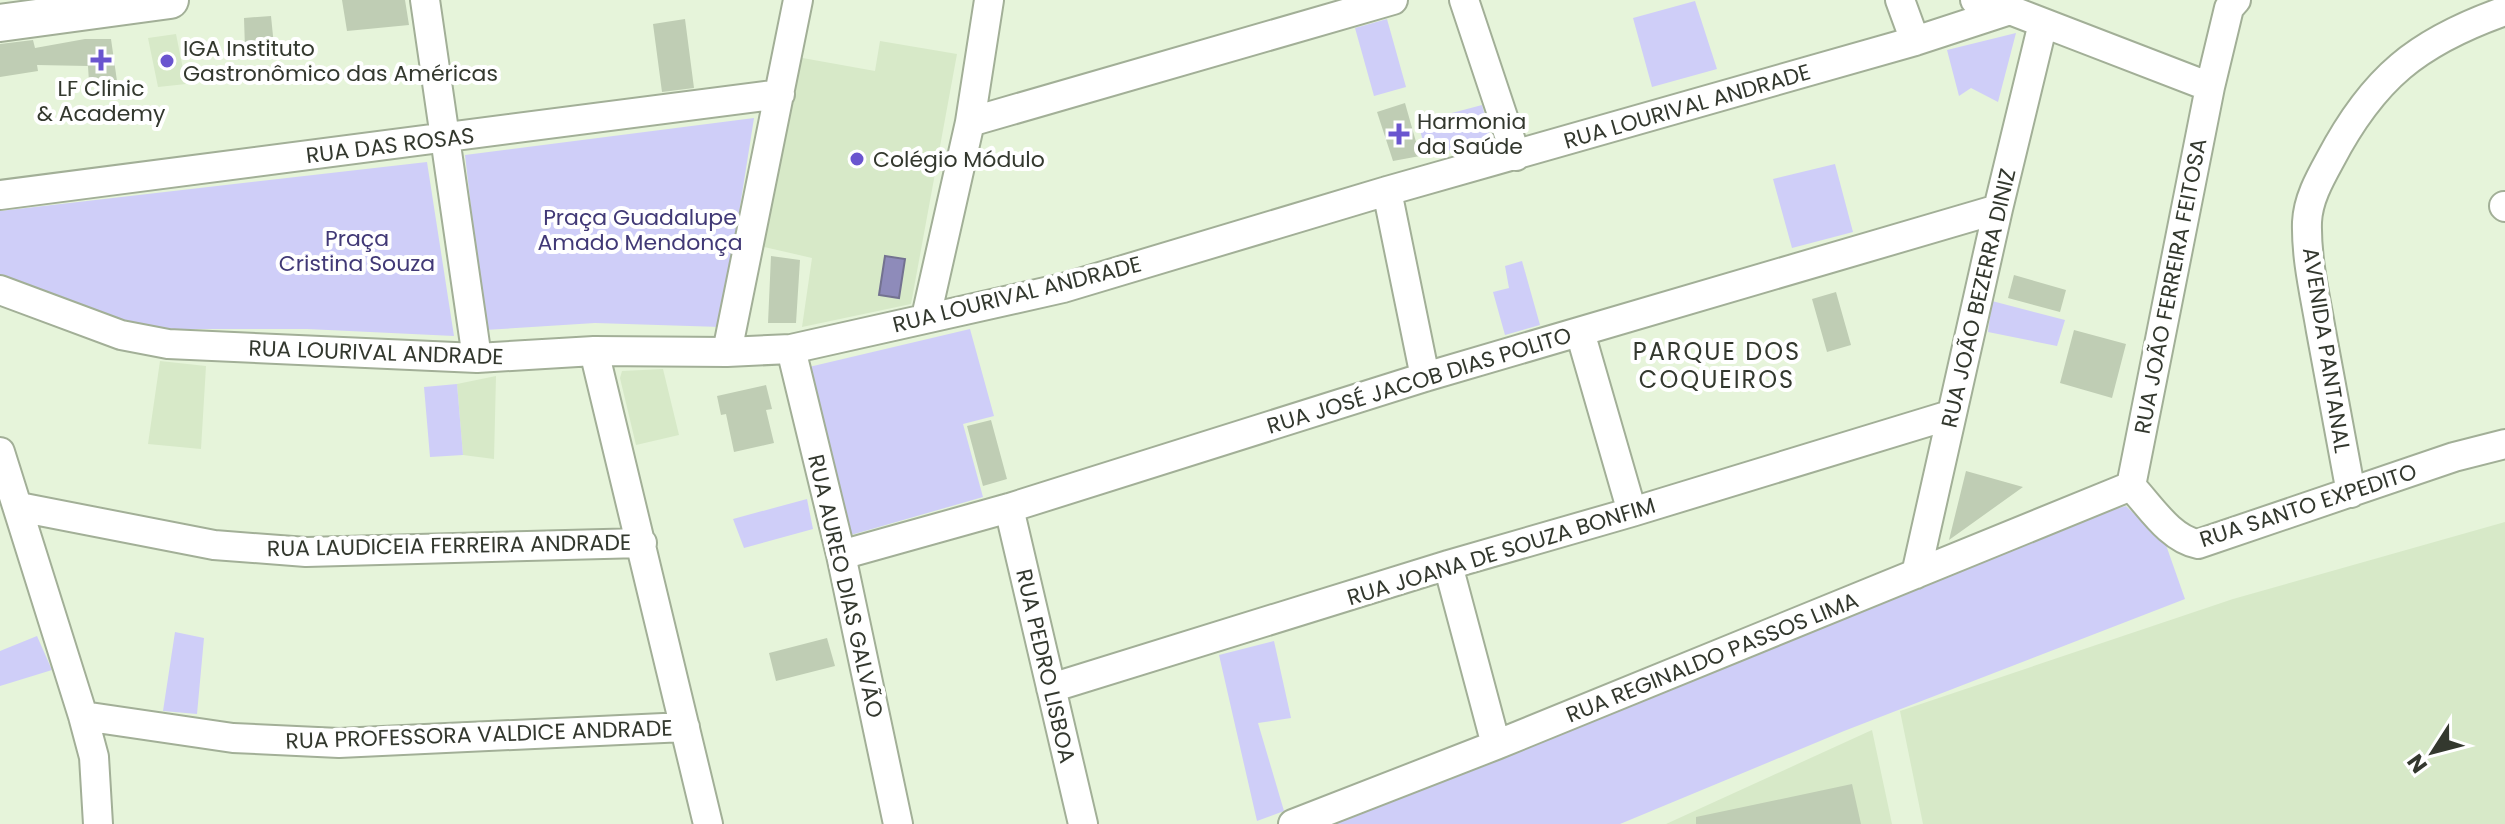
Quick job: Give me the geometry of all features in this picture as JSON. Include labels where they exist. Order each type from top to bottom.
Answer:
[{"type":"main road","points":[[0,23],[170,0]]},
{"type":"street","points":[[425,0],[477,358]]},
{"type":"street","points":[[727,352],[798,0]]},
{"type":"street","points":[[926,317],[970,122],[989,0]]},
{"type":"street","points":[[970,122],[1393,0]]},
{"type":"street","points":[[1464,0],[1516,156]]},
{"type":"street","points":[[1900,0],[1915,41]]},
{"type":"street","points":[[1975,0],[2010,10],[2210,87]]},
{"type":"street","name":"RUA JOÃO FERREIRA FEITOSA","points":[[2131,486],[2210,87],[2229,8],[2236,0]]},
{"type":"street","name":"RUA LOURIVAL ANDRADE","points":[[0,290],[121,335],[168,344],[477,358],[594,351],[791,349],[1063,288],[1387,191],[1915,41],[2010,10]]},
{"type":"street","name":"AVENIDA PANTANAL","points":[[2351,493],[2309,262],[2307,221],[2312,194],[2346,129],[2372,93],[2393,71],[2425,49],[2472,24],[2505,11]]},
{"type":"street","name":"RUA JOÃO BEZERRA DINIZ","points":[[1916,574],[1950,415],[2043,23]]},
{"type":"street","name":"RUA DAS ROSAS","points":[[0,195],[780,94]]},
{"type":"street","points":[[1387,191],[1425,377]]},
{"type":"street","name":"RUA JOSÉ JACOB DIAS POLITO","points":[[841,555],[1009,508],[1425,377],[1998,209]]},
{"type":"street","points":[[1580,332],[1632,512]]},
{"type":"street","name":"RUA AUREO DIAS GALVÃO","points":[[791,349],[841,555],[898,824]]},
{"type":"street","points":[[594,351],[708,824]]},
{"type":"street","name":"RUA JOANA DE SOUZA BONFIM","points":[[1051,688],[1950,415]]},
{"type":"street","name":"RUA SANTO EXPEDITO","points":[[2131,486],[2176,534],[2186,542],[2198,544],[2454,457],[2505,444]]},
{"type":"street","points":[[0,452],[94,757],[98,824]]},
{"type":"street","name":"RUA REGINALDO PASSOS LIMA","points":[[1293,824],[1496,745],[2131,486]]},
{"type":"street","name":"RUA LAUDICEIA FERREIRA ANDRADE","points":[[19,507],[214,545],[306,552],[642,543]]},
{"type":"street","name":"RUA PEDRO LISBOA","points":[[1009,508],[1083,824]]},
{"type":"street","points":[[1448,565],[1496,745]]},
{"type":"street","name":"RUA PROFESSORA VALDICE ANDRADE","points":[[83,716],[233,738],[339,743],[685,727]]},
{"type":"shaded area","name":"IGA Instituto Gastronômico das Américas","points":[[176,34],[186,84],[158,87],[148,38]]},
{"type":"shaded area","name":"Colégio Módulo","points":[[880,41],[957,54],[911,304],[802,327],[812,258],[760,246],[797,57],[875,71]]},
{"type":"shaded area","points":[[885,256],[905,259],[899,298],[879,295]]},
{"type":"shaded area","points":[[160,361],[206,366],[201,449],[148,444]]},
{"type":"shaded area","points":[[663,369],[679,435],[636,445],[620,378],[622,371]]},
{"type":"shaded area","points":[[496,376],[494,459],[463,455],[457,384]]},
{"type":"shaded area","points":[[2505,522],[2505,824],[1923,824],[1900,711],[2233,599]]},
{"type":"shaded area","points":[[1872,730],[1892,824],[1666,824]]},
{"type":"green space","points":[[1695,1],[1717,69],[1652,87],[1633,18]]},
{"type":"green space","points":[[1387,19],[1406,87],[1374,96],[1355,28]]},
{"type":"green space","points":[[2016,33],[1998,102],[1971,88],[1959,96],[1947,50]]},
{"type":"green space","points":[[1482,105],[1491,139],[1427,157],[1418,122]]},
{"type":"green space","name":"Praça Guadalupe Amado Mendonça","points":[[754,118],[721,327],[595,323],[485,330],[465,155]]},
{"type":"green space","name":"Praça Cristina Souza","points":[[427,162],[454,336],[307,329],[128,329],[0,278],[0,211]]},
{"type":"green space","points":[[1835,164],[1853,232],[1792,248],[1773,179]]},
{"type":"green space","points":[[1522,261],[1540,325],[1505,335],[1493,292],[1509,288],[1505,266]]},
{"type":"green space","points":[[1992,301],[2065,320],[2057,346],[1988,332]]},
{"type":"green space","points":[[970,329],[994,416],[963,424],[983,497],[851,535],[809,367]]},
{"type":"green space","points":[[457,384],[463,455],[430,457],[424,387]]},
{"type":"green space","points":[[807,499],[813,529],[744,548],[733,519]]},
{"type":"green space","points":[[2126,506],[2166,545],[2185,599],[1844,731],[1620,824],[1322,824],[2094,515]]},
{"type":"green space","points":[[175,632],[204,638],[197,714],[163,711]]},
{"type":"green space","points":[[37,636],[52,670],[0,686],[0,651]]},
{"type":"green space","points":[[1274,641],[1291,718],[1258,723],[1284,811],[1257,821],[1219,655]]},
{"type":"building","points":[[342,0],[405,0],[409,25],[347,31]]},
{"type":"building","points":[[271,16],[274,46],[245,49],[244,18]]},
{"type":"building","points":[[685,19],[694,88],[662,92],[653,24]]},
{"type":"building","points":[[85,39],[111,39],[117,81],[89,82],[88,66],[37,65],[38,71],[0,77],[0,44],[33,40],[35,48]]},
{"type":"building","name":"Harmonia da Saúde","points":[[1405,103],[1420,156],[1393,161],[1377,112]]},
{"type":"building","points":[[771,256],[800,260],[796,323],[768,323]]},
{"type":"building","points":[[2014,275],[2066,290],[2060,312],[2008,298]]},
{"type":"building","points":[[1836,292],[1851,345],[1827,352],[1812,299]]},
{"type":"building","points":[[2074,330],[2126,344],[2112,398],[2060,383]]},
{"type":"building","points":[[766,385],[772,409],[766,410],[774,443],[734,452],[726,414],[721,415],[717,396]]},
{"type":"building","points":[[991,420],[1007,479],[983,486],[967,426]]},
{"type":"building","points":[[1966,471],[2023,487],[1949,540]]},
{"type":"building","points":[[827,638],[835,666],[776,681],[769,653]]},
{"type":"building","points":[[1852,784],[1861,824],[1696,824],[1696,817]]},
{"type":"place","name":"LF Clinic & Academy","points":[[101,60]]},
{"type":"place","name":"IGA Instituto Gastronômico das Américas","points":[[167,61]]},
{"type":"place","name":"Harmonia da Saúde","points":[[1399,134]]},
{"type":"place","name":"Colégio Módulo","points":[[857,159]]},
{"type":"district","name":"PARQUE DOS COQUEIROS","points":[[1717,366]]}]
